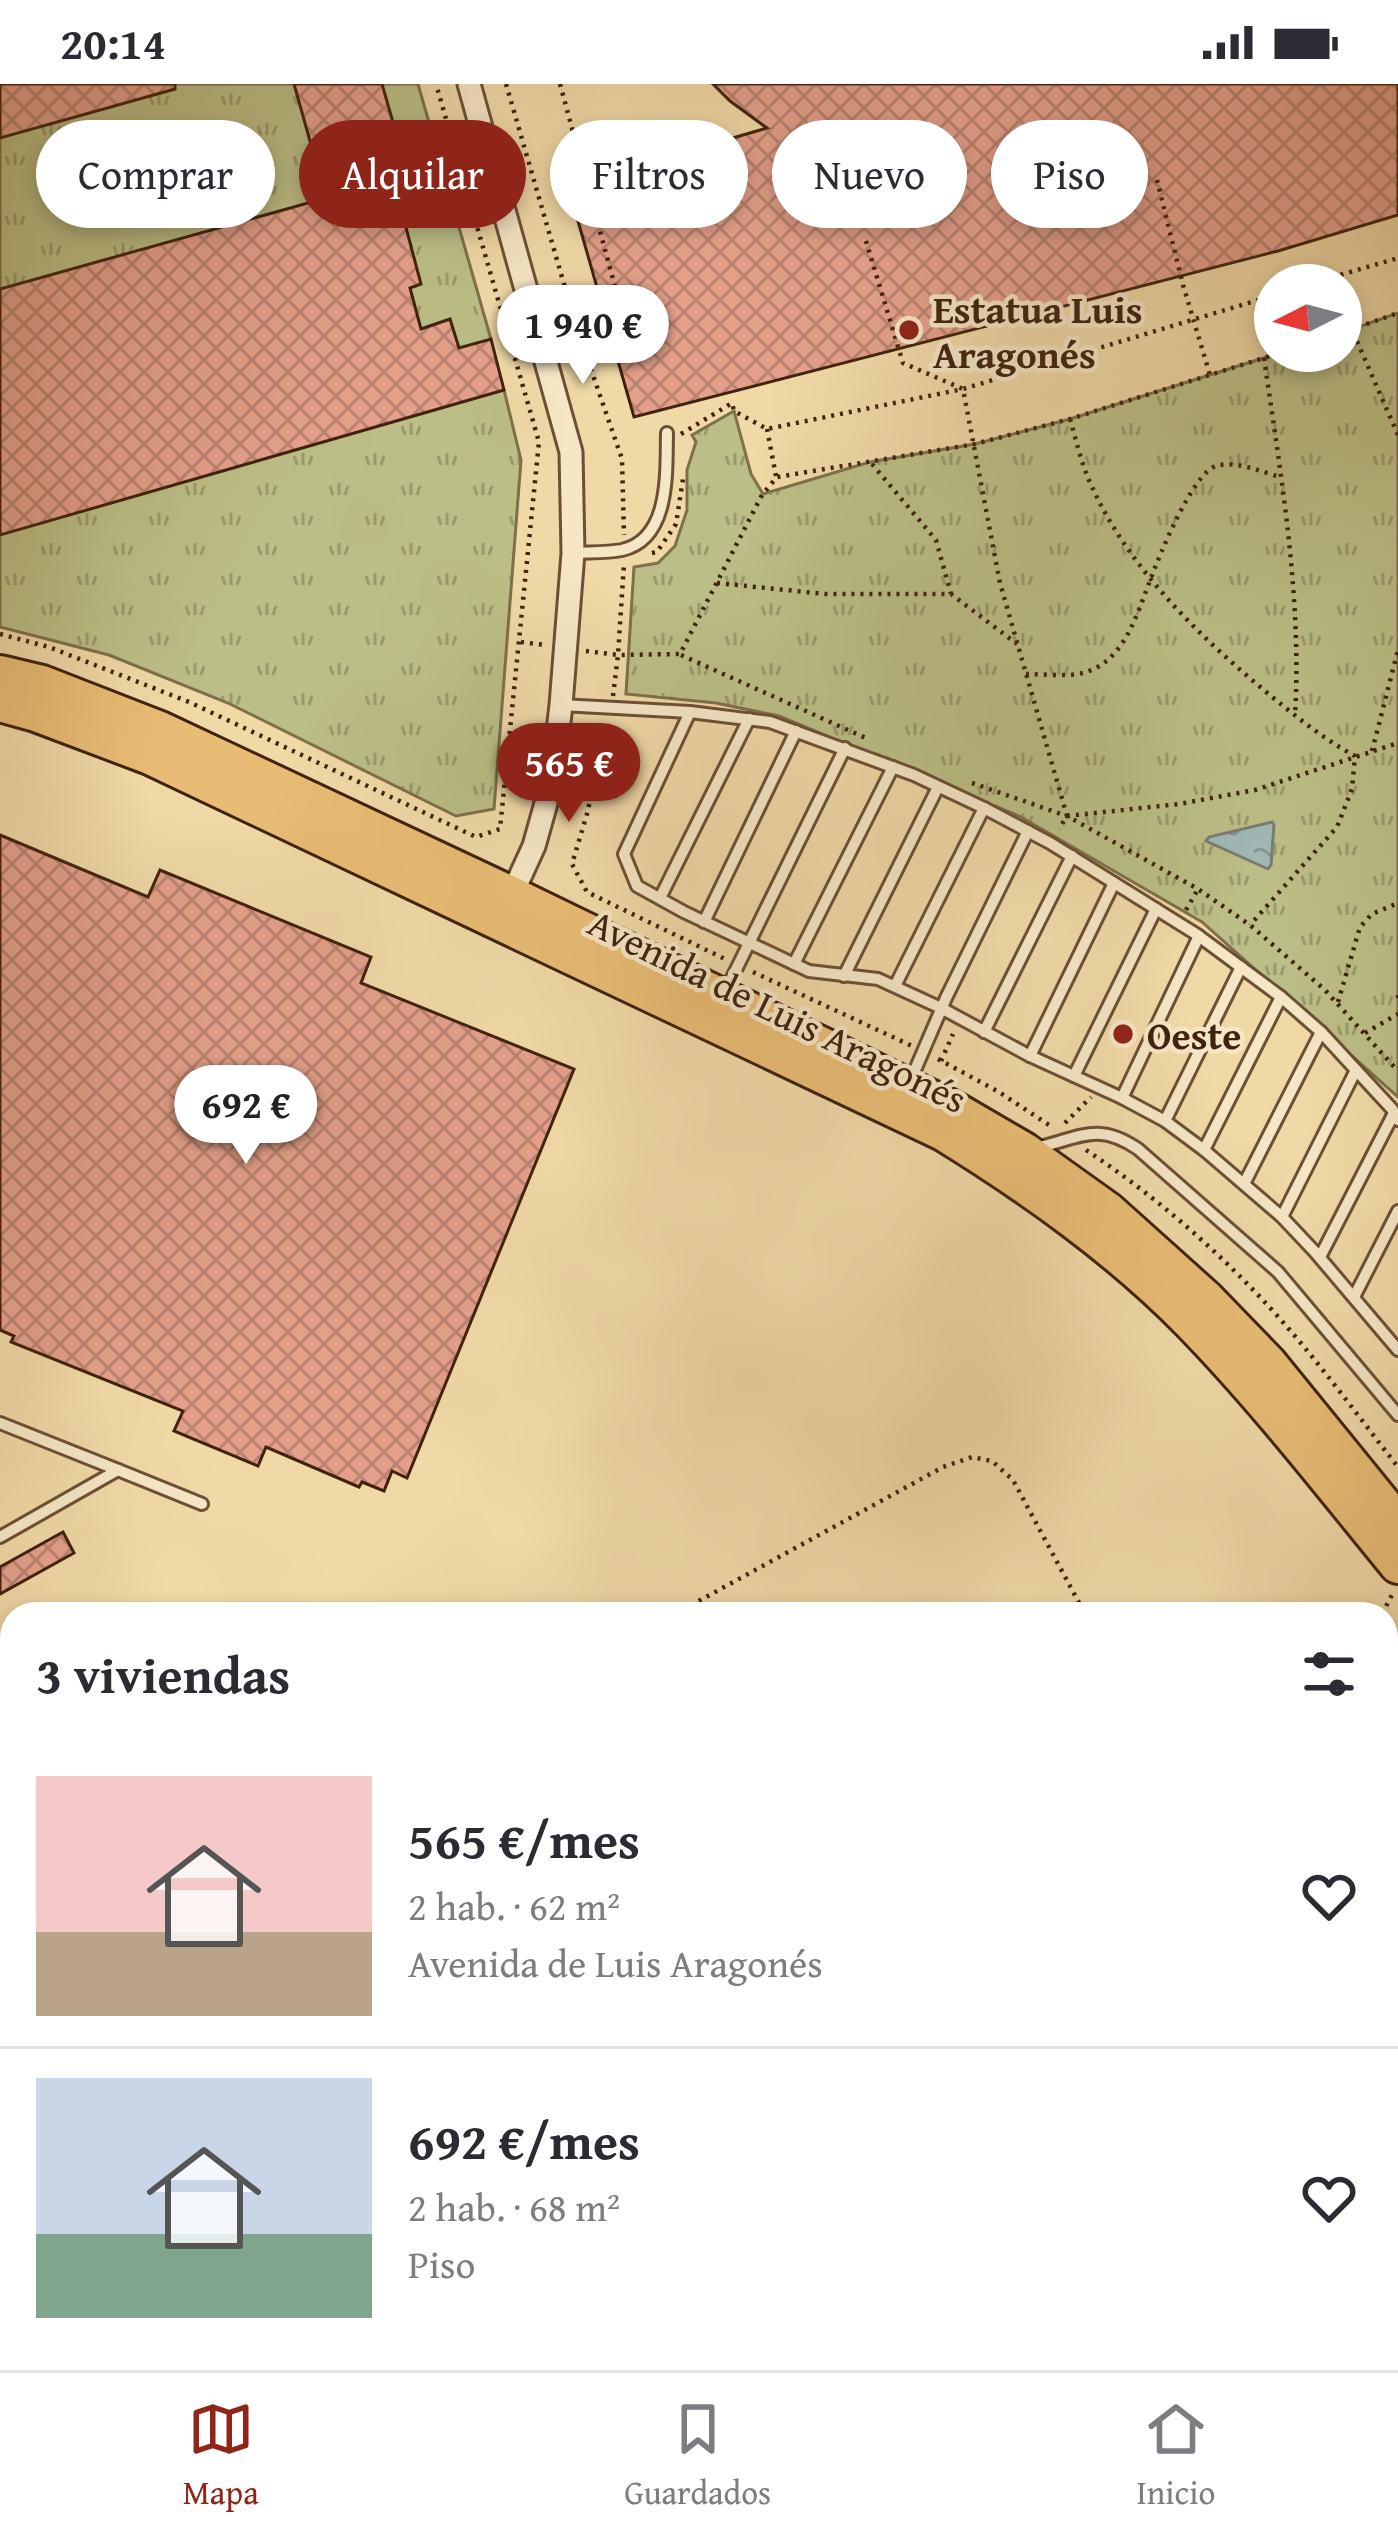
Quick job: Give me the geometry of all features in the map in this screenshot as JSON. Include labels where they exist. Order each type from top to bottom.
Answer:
[{"type":"main road","name":"Avenida de Luis Aragonés","points":[[0,674],[42,684],[160,730],[943,1132],[1010,1174],[1108,1247],[1188,1320],[1278,1418],[1395,1580]]},
{"type":"main road","name":"Avenida de Luis Aragonés","points":[[0,703],[150,756],[723,997],[952,1108],[1024,1151],[1108,1211],[1206,1299],[1395,1510]]},
{"type":"street","points":[[470,84],[571,452],[573,553],[552,782],[534,846],[505,909]]},
{"type":"lane","points":[[573,553],[625,549],[652,530],[672,434]]},
{"type":"lane","points":[[561,705],[749,719],[844,748],[984,808],[1072,856],[1199,936],[1322,1031],[1396,1116],[1320,1257]]},
{"type":"lane","points":[[689,712],[624,854],[637,886],[814,973],[878,979],[895,986],[1165,1121],[1282,1217],[1394,1339]]},
{"type":"lane","points":[[660,898],[749,719]]},
{"type":"lane","points":[[704,922],[796,731]]},
{"type":"lane","points":[[723,997],[844,748]]},
{"type":"lane","points":[[794,964],[893,767]]},
{"type":"lane","points":[[844,976],[938,787]]},
{"type":"lane","points":[[895,986],[984,808]]},
{"type":"lane","points":[[908,1087],[941,1008],[1028,832]]},
{"type":"lane","points":[[984,1032],[1072,856]]},
{"type":"lane","points":[[1030,1056],[1114,883]]},
{"type":"lane","points":[[1074,1076],[1156,909]]},
{"type":"lane","points":[[1122,1098],[1199,936]]},
{"type":"lane","points":[[1165,1121],[1241,967]]},
{"type":"lane","points":[[1204,1150],[1281,997]]},
{"type":"lane","points":[[1244,1184],[1322,1031]]},
{"type":"lane","points":[[1282,1217],[1356,1070]]},
{"type":"lane","points":[[1024,1151],[1099,1131],[1119,1136],[1138,1149],[1278,1272],[1398,1415]]},
{"type":"lane","points":[[1354,1297],[1398,1211]]},
{"type":"lane","points":[[0,1423],[202,1504]]},
{"type":"lane","points":[[0,1537],[118,1470]]},
{"type":"path","points":[[0,634],[50,647],[189,702],[476,838],[500,829],[538,442],[436,84]]},
{"type":"path","points":[[560,84],[623,316],[577,329]]},
{"type":"path","points":[[1157,179],[1210,375]]},
{"type":"path","points":[[866,241],[903,364],[963,389]]},
{"type":"path","points":[[1362,268],[1398,258]]},
{"type":"path","points":[[672,434],[732,403],[734,411],[767,429],[963,389],[1254,302]]},
{"type":"path","points":[[1362,326],[1398,313]]},
{"type":"path","points":[[1362,353],[1398,435]]},
{"type":"path","points":[[618,655],[680,654],[762,495],[777,477],[975,444],[1254,361]]},
{"type":"path","points":[[1266,372],[1297,647],[1295,716]]},
{"type":"path","points":[[963,389],[1000,583],[1066,816],[1255,790],[1398,743]]},
{"type":"path","points":[[1070,419],[1094,492],[1151,577],[1211,645],[1295,716],[1355,756]]},
{"type":"path","points":[[767,429],[777,477]]},
{"type":"path","points":[[870,462],[938,544],[951,594]]},
{"type":"path","points":[[1026,674],[1078,674],[1111,656],[1129,634],[1185,505],[1210,468],[1231,464],[1280,477]]},
{"type":"path","points":[[717,583],[818,594],[951,594],[1017,644]]},
{"type":"path","points":[[1372,751],[1398,650]]},
{"type":"path","points":[[1250,925],[1337,827],[1352,789],[1355,756]]},
{"type":"path","points":[[1338,1002],[1360,927],[1372,914],[1398,902]]},
{"type":"path","points":[[1365,1033],[1398,1015]]},
{"type":"path","points":[[1058,1131],[1090,1097]]},
{"type":"path","points":[[697,1602],[943,1467],[972,1457],[992,1461],[1012,1480],[1078,1602]]},
{"type":"green space","points":[[0,84],[418,84],[428,120],[299,120],[299,228],[459,228],[500,388],[321,442],[504,390],[521,460],[494,809],[456,816],[228,703],[109,655],[0,627]]},
{"type":"green space","points":[[1398,313],[1398,1097],[1202,922],[1021,817],[779,716],[716,703],[626,694],[634,567],[658,563],[675,546],[687,510],[687,470],[696,442],[692,435],[734,411],[751,474],[763,494],[870,462],[975,444],[1070,419],[1254,361],[1254,372],[1362,372],[1362,326]]},
{"type":"water","points":[[1272,822],[1268,869],[1206,841],[1209,837]]},
{"type":"building","points":[[0,84],[175,84],[175,89],[64,120],[36,120],[36,128],[0,138]]},
{"type":"building","points":[[294,84],[382,84],[392,120],[304,120]]},
{"type":"building","points":[[713,84],[1398,84],[1398,215],[1278,251],[634,417],[580,228],[748,228],[748,134],[767,128]]},
{"type":"building","points":[[299,206],[299,228],[406,228],[421,284],[410,288],[421,329],[450,319],[459,348],[491,339],[504,390],[0,535],[0,289],[219,228],[275,228],[275,212]]},
{"type":"building","points":[[0,835],[148,897],[160,870],[371,957],[361,983],[574,1069],[407,1478],[392,1471],[384,1491],[362,1482],[359,1487],[266,1447],[258,1466],[174,1431],[183,1411],[11,1342],[14,1336],[0,1330]]},
{"type":"building","points":[[63,1532],[74,1553],[0,1594],[0,1567]]},
{"type":"place","name":"Estatua Luis Aragonés","points":[[909,330]]},
{"type":"place","name":"Oeste","points":[[1123,1034]]}]
